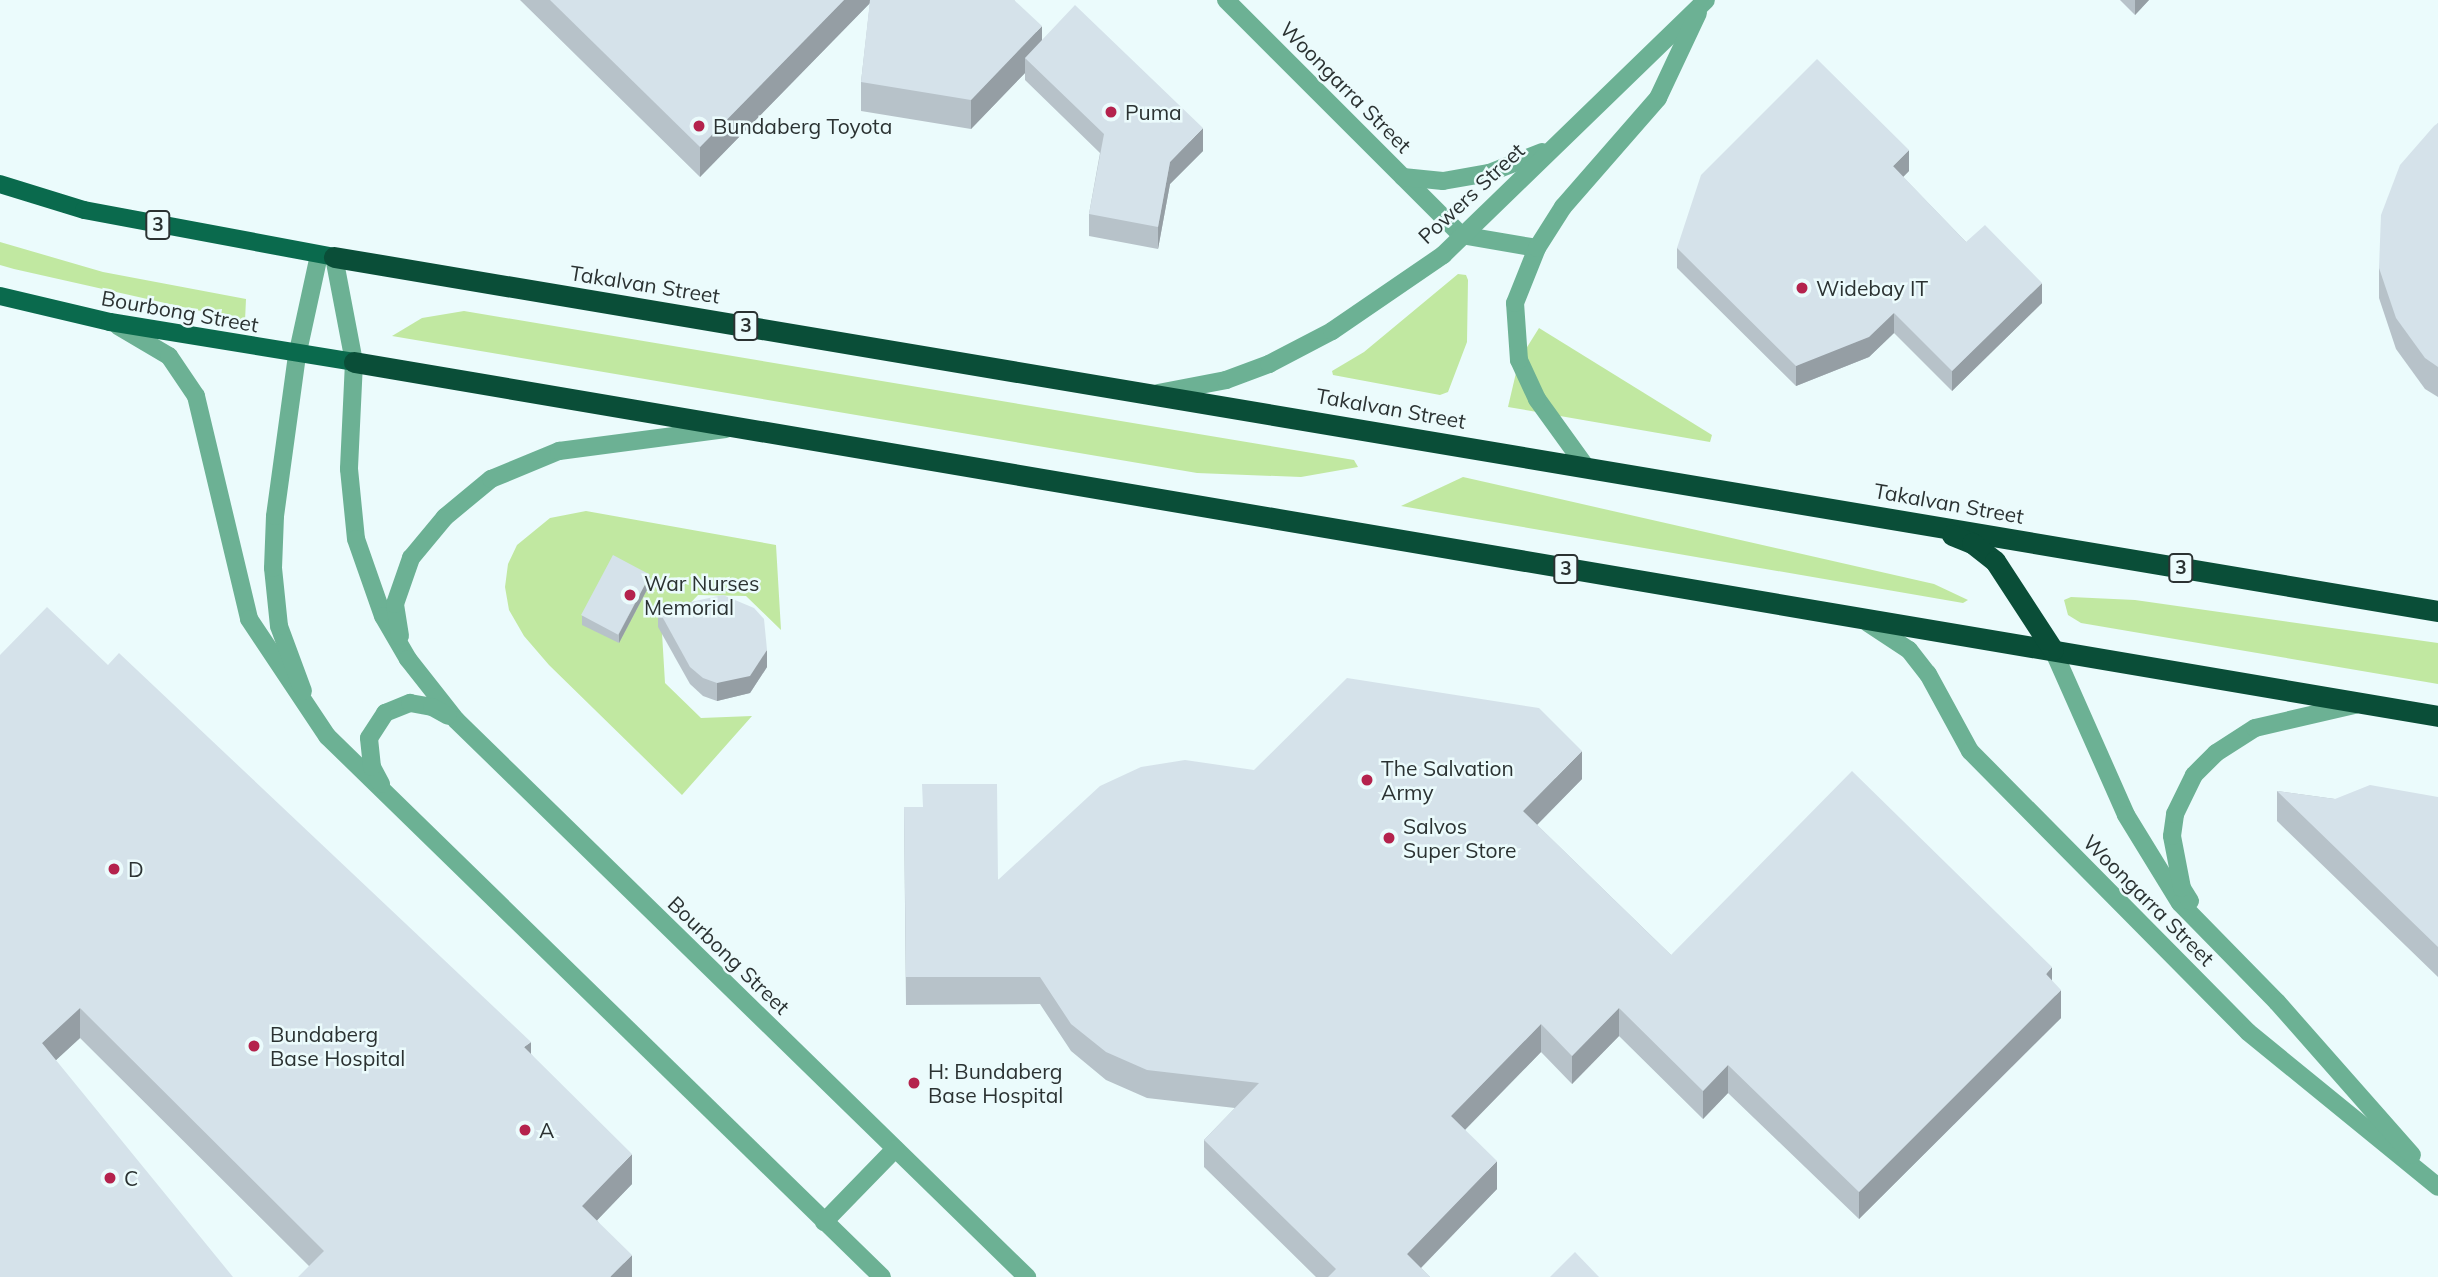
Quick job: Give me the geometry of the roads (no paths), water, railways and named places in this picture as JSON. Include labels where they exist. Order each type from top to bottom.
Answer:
[{"type":"highway","name":"Takalvan Street","points":[[326,256],[1158,393],[2438,611]]},
{"type":"highway","name":"3","points":[[354,362],[2438,716]]},
{"type":"highway","points":[[1924,524],[1972,543],[1995,562],[2053,650]]},
{"type":"main road","name":"3","points":[[0,184],[84,210],[326,256]]},
{"type":"main road","name":"Bourbong Street","points":[[0,296],[110,321],[297,356],[354,362]]},
{"type":"street","name":"Woongarra Street","points":[[1226,0],[1461,235]]},
{"type":"street","name":"Powers Street","points":[[1158,393],[1226,380],[1300,349],[1363,311],[1443,255],[1704,2]]},
{"type":"street","name":"Powers Street","points":[[1586,467],[1537,399],[1519,360],[1516,303],[1537,248],[1563,207],[1658,98],[1704,2]]},
{"type":"street","name":"Woongarra Street","points":[[1404,177],[1443,181],[1489,173],[1553,147]]},
{"type":"street","points":[[1461,235],[1537,248]]},
{"type":"street","points":[[326,256],[297,356],[275,516],[274,594],[291,661],[327,736]]},
{"type":"street","points":[[326,256],[354,362],[349,469],[356,539],[383,616],[408,659]]},
{"type":"street","points":[[110,321],[169,356],[197,396],[249,619],[327,736],[881,1277]]},
{"type":"street","points":[[408,659],[397,626],[395,604],[400,581],[411,558],[444,517],[491,479],[559,451],[738,428]]},
{"type":"street","name":"Woongarra Street","points":[[1861,619],[1909,650],[1928,674],[1969,751],[2248,1032],[2438,1185]]},
{"type":"street","name":"Woongarra Street","points":[[2053,650],[2126,814],[2180,903],[2277,1002],[2438,1185]]},
{"type":"street","name":"Bourbong Street","points":[[408,659],[456,720],[1027,1277]]},
{"type":"street","points":[[386,794],[372,767],[369,738],[385,713],[410,703],[432,707],[456,720]]},
{"type":"street","name":"Woongarra Street","points":[[2210,934],[2182,888],[2172,836],[2175,814],[2194,775],[2216,754],[2255,728],[2362,703]]},
{"type":"street","points":[[824,1222],[895,1149]]},
{"type":"place","name":"Puma","points":[[1111,112]]},
{"type":"place","name":"Bundaberg Toyota","points":[[699,126]]},
{"type":"place","name":"Widebay IT","points":[[1802,288]]},
{"type":"place","name":"War Nurses Memorial","points":[[630,595]]},
{"type":"place","name":"The Salvation Army","points":[[1367,780]]},
{"type":"place","name":"Salvos Super Store","points":[[1389,838]]},
{"type":"place","name":"D","points":[[114,869]]},
{"type":"place","name":"Bundaberg Base Hospital","points":[[254,1046]]},
{"type":"place","name":"H: Bundaberg Base Hospital","points":[[914,1083]]},
{"type":"place","name":"A","points":[[525,1130]]},
{"type":"place","name":"C","points":[[110,1178]]}]
